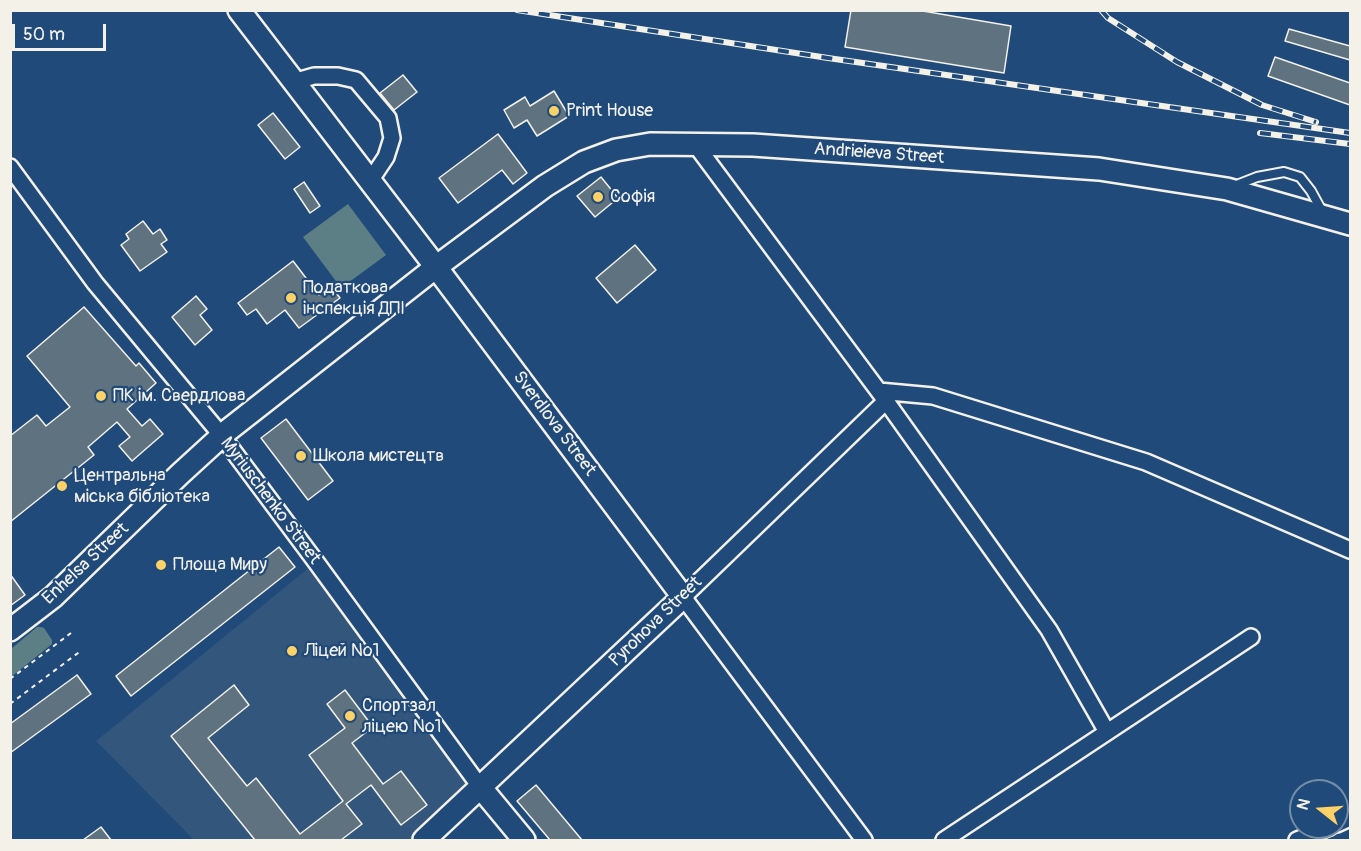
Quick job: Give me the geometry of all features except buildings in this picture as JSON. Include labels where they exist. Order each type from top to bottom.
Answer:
[{"type":"street","name":"Sverdlova Street","points":[[239,10],[436,267],[864,840]]},
{"type":"street","points":[[293,82],[314,76],[338,76],[356,80],[369,93],[388,118],[392,138],[386,157],[370,181]]},
{"type":"street","name":"Andrieieva Street","points":[[436,267],[545,186],[584,162],[616,150],[650,144],[753,145],[1099,169],[1227,189],[1350,224]]},
{"type":"street","points":[[695,144],[883,396],[1049,630],[1107,732]]},
{"type":"street","name":"Myriuschenko Street","points":[[10,167],[95,283],[222,436],[481,788],[524,840]]},
{"type":"street","name":"Enhelsa Street","points":[[10,630],[53,597],[222,436],[436,267]]},
{"type":"street","points":[[883,396],[933,396],[1146,462],[1350,550]]},
{"type":"street","name":"Pyrohova Street","points":[[424,840],[683,597],[883,396]]},
{"type":"street","points":[[944,840],[1251,637]]},
{"type":"lane","points":[[1227,189],[1257,177],[1284,172],[1300,177],[1311,190],[1325,217]]},
{"type":"path","points":[[10,679],[71,633]]},
{"type":"path","points":[[10,704],[82,651]]},
{"type":"shaded area","name":"Ліцей №1","points":[[316,562],[473,789],[423,840],[194,840],[96,741]]},
{"type":"green space","points":[[348,204],[386,255],[341,288],[303,237]]},
{"type":"green space","points":[[37,627],[44,628],[52,644],[11,677],[11,649]]},
{"type":"railway","points":[[517,10],[828,58],[1350,133]]},
{"type":"railway","points":[[1101,10],[1108,18],[1177,62],[1262,105],[1316,122]]},
{"type":"railway","points":[[1260,133],[1350,144]]},
{"type":"place","name":"Print House","points":[[554,111]]},
{"type":"place","name":"Софія","points":[[598,197]]},
{"type":"place","name":"Податкова інспекція ДПІ","points":[[291,298]]},
{"type":"place","name":"ПК ім. Свердлова","points":[[101,396]]},
{"type":"place","name":"Школа мистецтв","points":[[301,456]]},
{"type":"place","name":"Центральна міська бібліотека","points":[[62,486]]},
{"type":"place","name":"Площа Миру","points":[[161,565]]},
{"type":"place","name":"Ліцей №1","points":[[292,651]]},
{"type":"place","name":"Спортзал ліцею №1","points":[[350,716]]}]
